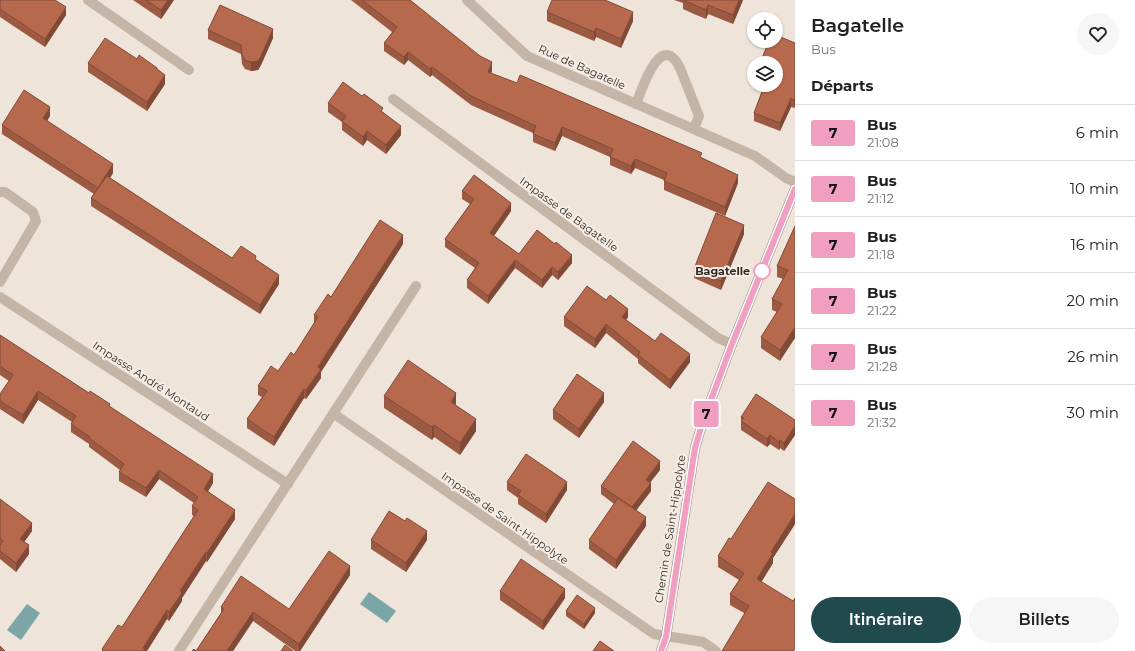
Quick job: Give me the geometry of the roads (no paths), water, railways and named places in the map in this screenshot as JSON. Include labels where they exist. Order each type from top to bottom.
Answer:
[{"type":"street","points":[[88,0],[189,70]]},
{"type":"street","name":"Rue de Bagatelle","points":[[467,0],[527,56],[755,156],[786,178],[795,182]]},
{"type":"street","points":[[636,104],[653,64],[658,58],[666,55],[672,56],[677,61],[699,116],[694,128]]},
{"type":"street","name":"Impasse de Bagatelle","points":[[393,99],[718,338],[732,344]]},
{"type":"street","name":"Chemin de Saint-Hippolyte","points":[[661,651],[666,637],[695,448],[703,421],[732,344],[795,189]]},
{"type":"street","points":[[0,192],[5,192],[33,212],[36,221],[0,282]]},
{"type":"street","points":[[179,651],[416,286]]},
{"type":"street","name":"Impasse André Montaud","points":[[0,297],[288,484]]},
{"type":"street","name":"Impasse de Saint-Hippolyte","points":[[334,414],[654,634],[703,642],[716,651]]},
{"type":"water","points":[[369,592],[396,611],[387,623],[360,604]]},
{"type":"water","points":[[27,604],[40,613],[21,640],[7,630]]},
{"type":"place","name":"Bagatelle","points":[[762,271]]}]
